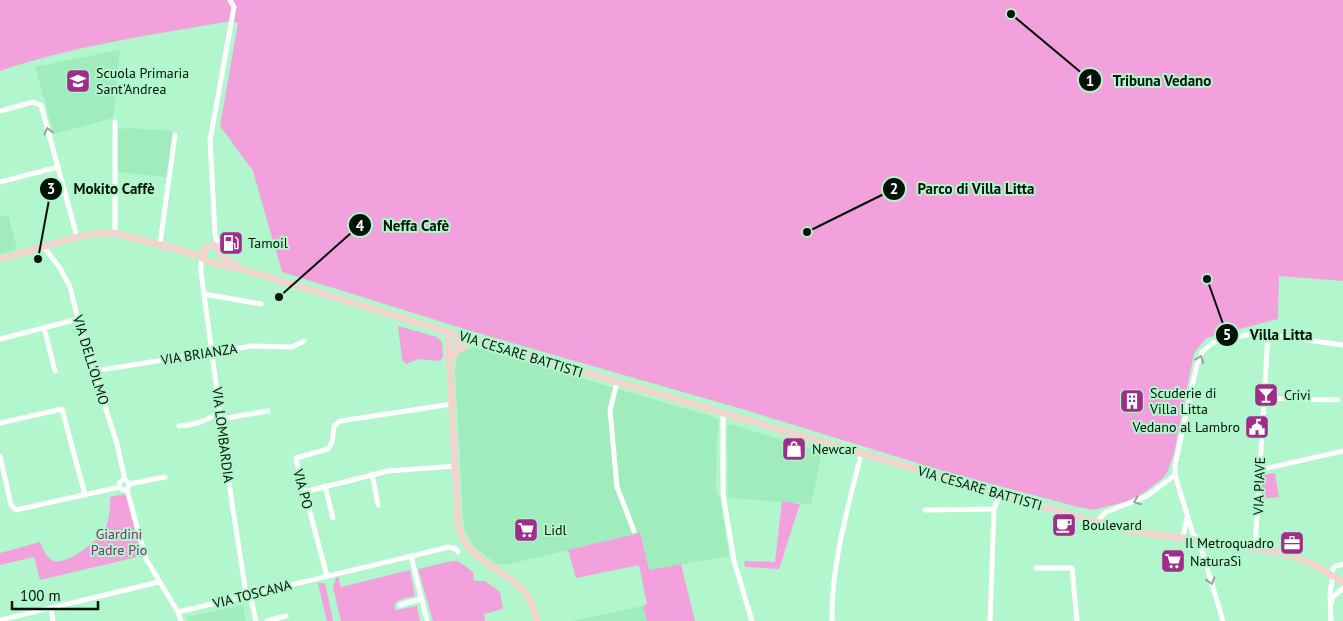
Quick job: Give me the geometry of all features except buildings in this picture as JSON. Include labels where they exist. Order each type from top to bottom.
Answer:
[{"type":"main road","points":[[0,259],[77,237],[115,233],[219,258],[219,251]]},
{"type":"main road","points":[[208,255],[219,251]]},
{"type":"main road","points":[[219,251],[242,269]]},
{"type":"main road","points":[[208,255],[242,269]]},
{"type":"main road","name":"VIA CESARE BATTISTI","points":[[242,269],[459,336],[1096,522],[1131,531],[1287,554],[1311,563],[1343,582]]},
{"type":"main road","points":[[448,332],[458,523],[463,540],[476,556],[515,583],[525,593],[532,604],[537,621]]},
{"type":"main road","points":[[449,364],[455,352],[459,336]]},
{"type":"main road","points":[[455,352],[474,340]]},
{"type":"street","points":[[219,251],[215,234],[210,140],[231,32],[234,7],[230,0]]},
{"type":"street","points":[[0,111],[33,102],[41,105],[77,237]]},
{"type":"street","points":[[115,233],[116,122]]},
{"type":"street","points":[[160,244],[174,136]]},
{"type":"street","points":[[0,182],[58,167]]},
{"type":"street","name":"VIA LOMBARDIA","points":[[215,234],[208,255],[201,263],[201,272],[245,587],[242,596]]},
{"type":"street","name":"VIA DELL'OLMO","points":[[43,246],[66,277],[70,287],[78,319],[117,444],[146,559],[178,612],[181,621]]},
{"type":"street","points":[[204,294],[261,304]]},
{"type":"street","points":[[0,339],[78,319]]},
{"type":"street","points":[[44,328],[55,371]]},
{"type":"street","points":[[1223,621],[1199,541],[1193,534],[1175,475],[1177,455],[1197,364],[1202,352],[1219,340],[1258,333],[1343,345]]},
{"type":"street","name":"VIA PIAVE","points":[[1255,548],[1268,334]]},
{"type":"street","name":"VIA BRIANZA","points":[[94,371],[252,346],[292,347],[304,342]]},
{"type":"street","points":[[617,382],[610,410],[617,487],[634,531]]},
{"type":"street","points":[[1264,398],[1338,400]]},
{"type":"street","name":"VIA PO","points":[[327,576],[296,458],[328,449],[337,423],[452,404]]},
{"type":"street","points":[[0,423],[62,409],[85,495]]},
{"type":"street","points":[[179,426],[200,424],[220,411]]},
{"type":"street","points":[[221,419],[268,411]]},
{"type":"street","points":[[723,413],[722,494],[734,561],[752,621]]},
{"type":"street","points":[[1259,470],[1343,451]]},
{"type":"street","points":[[832,621],[836,570],[843,528],[861,454]]},
{"type":"street","points":[[0,456],[3,480],[13,508],[20,510],[120,487],[124,490],[127,485]]},
{"type":"street","points":[[304,492],[372,474],[402,469],[455,466]]},
{"type":"street","points":[[372,474],[378,505]]},
{"type":"street","points":[[1096,522],[1106,512],[1147,496],[1175,475]]},
{"type":"street","points":[[120,487],[120,482],[127,485],[165,477]]},
{"type":"street","points":[[325,486],[332,518]]},
{"type":"street","points":[[990,621],[994,509],[1000,494]]},
{"type":"street","points":[[925,510],[994,509]]},
{"type":"street","points":[[1181,538],[1187,514]]},
{"type":"street","name":"VIA TOSCANA","points":[[178,612],[449,547],[456,549],[458,552]]},
{"type":"street","points":[[411,556],[426,621]]},
{"type":"street","points":[[1331,621],[1332,575],[1334,567],[1343,564]]},
{"type":"street","points":[[1036,568],[1072,568],[1077,621]]},
{"type":"street","points":[[0,620],[159,582]]},
{"type":"street","points":[[1330,609],[1332,598],[1343,588]]},
{"type":"street","points":[[250,594],[256,621]]},
{"type":"street","points":[[400,605],[421,599]]},
{"type":"street","points":[[50,608],[53,621]]},
{"type":"street","points":[[267,621],[286,616]]},
{"type":"shaded area","name":"Scuola Primaria Sant'Andrea","points":[[120,50],[113,118],[54,134],[35,67]]},
{"type":"shaded area","points":[[118,129],[173,131],[166,177],[118,172]]},
{"type":"shaded area","points":[[8,215],[17,249],[0,254],[0,217]]},
{"type":"shaded area","points":[[474,347],[711,416],[719,420],[716,490],[720,499],[729,556],[649,570],[640,533],[505,565],[497,564],[474,547],[465,531],[463,515],[455,371],[456,360],[460,352]]},
{"type":"shaded area","points":[[730,424],[822,452],[811,504],[728,498],[727,426]]},
{"type":"shaded area","points":[[243,605],[246,621],[188,621],[186,617]]},
{"type":"shaded area","points":[[643,606],[647,621],[573,621]]},
{"type":"green space","points":[[0,0],[1343,0],[1343,281],[1279,276],[1278,319],[1206,338],[1194,353],[1174,453],[1167,473],[1146,491],[1128,501],[1093,510],[1078,507],[940,470],[742,409],[471,331],[282,272],[253,171],[220,126],[238,23],[231,21],[85,47],[0,71]]},
{"type":"green space","points":[[398,326],[437,337],[442,342],[443,356],[440,361],[419,359],[406,364],[402,360]]},
{"type":"green space","points":[[1275,473],[1279,497],[1261,499],[1262,475]]},
{"type":"green space","name":"Giardini Padre Pio","points":[[126,494],[141,556],[40,580],[34,557],[0,565],[0,553],[40,542],[51,560],[66,560],[87,547],[103,532],[110,511],[110,497]]},
{"type":"green space","points":[[782,501],[800,504],[779,569],[745,567],[744,561],[775,562]]},
{"type":"green space","points":[[640,533],[649,570],[681,564],[695,621],[647,621],[643,606],[647,604],[639,565],[576,578],[568,550]]},
{"type":"green space","points":[[458,561],[473,572],[474,581],[485,581],[500,592],[503,609],[484,614],[485,621],[433,621],[418,569]]},
{"type":"green space","points":[[410,570],[415,596],[399,600],[394,607],[396,610],[417,606],[420,621],[341,621],[333,587],[336,578],[338,577],[341,587]]},
{"type":"green space","points":[[318,583],[324,583],[326,587],[333,621],[327,621]]},
{"type":"place","name":"Tribuna Vedano","points":[[1011,14]]},
{"type":"place","name":"Scuola Primaria Sant'Andrea","points":[[78,81]]},
{"type":"place","name":"Parco di Villa Litta","points":[[807,232]]},
{"type":"place","name":"Tamoil","points":[[231,243]]},
{"type":"place","name":"Mokito Caffè","points":[[38,259]]},
{"type":"place","name":"Villa Litta","points":[[1207,279]]},
{"type":"place","name":"Neffa Cafè","points":[[279,297]]},
{"type":"place","name":"Crivi","points":[[1266,395]]},
{"type":"place","name":"Scuderie di Villa Litta","points":[[1132,401]]},
{"type":"place","name":"Vedano al Lambro","points":[[1257,427]]},
{"type":"place","name":"Newcar","points":[[794,449]]},
{"type":"place","name":"Boulevard","points":[[1064,525]]},
{"type":"place","name":"Lidl","points":[[526,530]]},
{"type":"place","name":"Il Metroquadro","points":[[1292,543]]},
{"type":"place","name":"NaturaSì","points":[[1173,561]]}]
